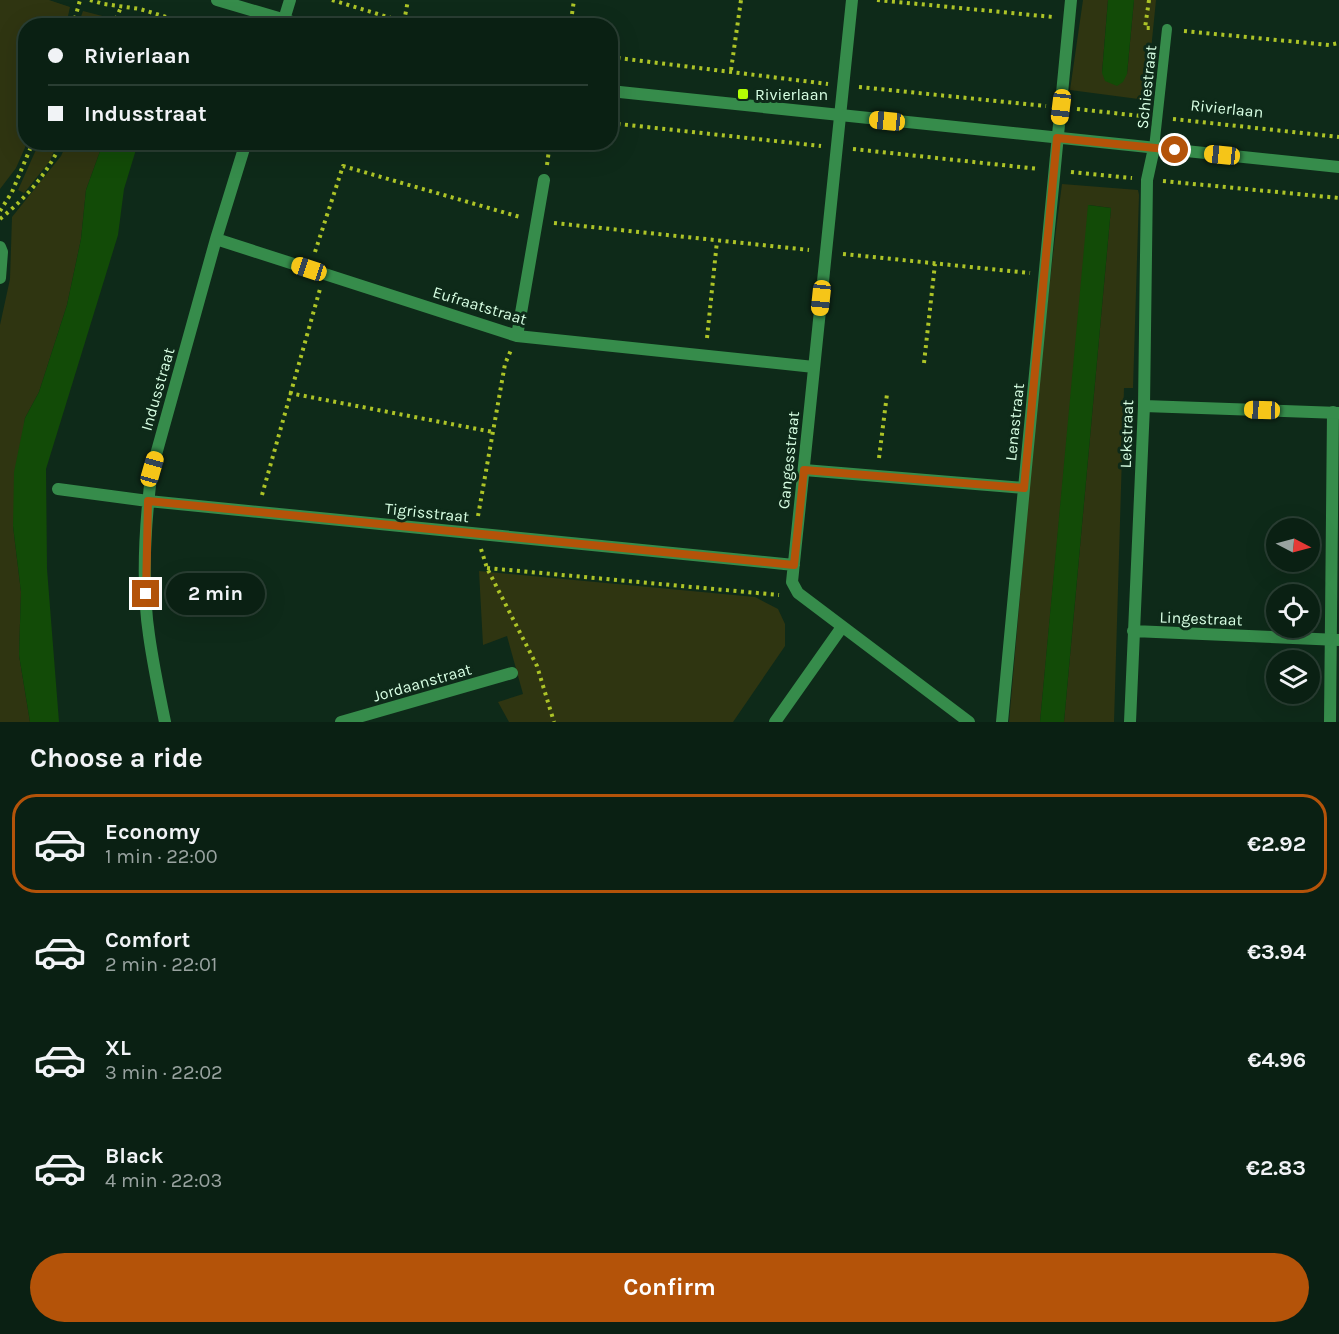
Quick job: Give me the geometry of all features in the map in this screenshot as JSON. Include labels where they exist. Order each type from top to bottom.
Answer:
[{"type":"street","points":[[217,0],[269,18]]},
{"type":"street","points":[[285,18],[290,0]]},
{"type":"street","name":"Gangesstraat","points":[[798,593],[792,582],[852,0]]},
{"type":"street","name":"Lenastraat","points":[[1024,488],[1071,0]]},
{"type":"street","points":[[618,92],[1339,167]]},
{"type":"street","name":"Lekstraat","points":[[1130,722],[1144,406],[1147,180],[1154,148]]},
{"type":"street","name":"Indusstraat","points":[[165,722],[148,634],[145,575],[148,501],[152,469],[216,239],[244,150]]},
{"type":"street","points":[[517,336],[544,180]]},
{"type":"street","name":"Eufraatstraat","points":[[216,239],[517,336],[814,367]]},
{"type":"street","points":[[0,247],[2,252],[0,278]]},
{"type":"street","points":[[1144,406],[1336,412],[1335,640],[1330,722]]},
{"type":"street","points":[[804,470],[1024,488],[1002,722]]},
{"type":"street","name":"Tigrisstraat","points":[[58,489],[148,501],[794,565]]},
{"type":"street","points":[[798,593],[969,722]]},
{"type":"street","points":[[775,722],[842,627]]},
{"type":"street","name":"Lingestraat","points":[[1133,631],[1335,640]]},
{"type":"street","name":"Jordaanstraat","points":[[341,722],[512,673]]},
{"type":"lane","name":"Schiestraat","points":[[1154,148],[1167,29]]},
{"type":"path","points":[[75,18],[80,0]]},
{"type":"path","points":[[90,0],[140,9],[170,18]]},
{"type":"path","points":[[332,0],[394,18]]},
{"type":"path","points":[[405,18],[408,0]]},
{"type":"path","points":[[572,14],[574,0]]},
{"type":"path","points":[[730,70],[741,0]]},
{"type":"path","points":[[877,0],[1069,19]]},
{"type":"path","points":[[958,0],[958,9]]},
{"type":"path","points":[[117,18],[122,7]]},
{"type":"path","points":[[1167,29],[1329,45],[1339,44]]},
{"type":"path","name":"Rivierlaan","points":[[618,58],[730,70],[843,86],[1339,136]]},
{"type":"path","points":[[618,124],[1055,171],[1339,198]]},
{"type":"path","points":[[0,211],[12,192],[30,150]]},
{"type":"path","points":[[0,219],[23,201],[52,163],[58,150]]},
{"type":"path","points":[[309,269],[343,166],[537,221],[1045,274]]},
{"type":"path","points":[[706,356],[717,241]]},
{"type":"path","points":[[924,363],[935,264]]},
{"type":"path","points":[[257,511],[325,274]]},
{"type":"path","points":[[289,393],[493,432]]},
{"type":"path","points":[[877,477],[887,394]]},
{"type":"path","points":[[487,568],[783,595],[798,593]]},
{"type":"shaded area","points":[[0,0],[49,0],[70,7],[68,18],[18,18],[18,150],[24,150],[16,168],[0,189]]},
{"type":"shaded area","points":[[1083,0],[1108,0],[1102,73],[1127,74],[1134,0],[1156,0],[1146,100],[1070,90]]},
{"type":"shaded area","points":[[1108,0],[1134,0],[1127,74],[1123,82],[1117,86],[1105,81],[1102,73]]},
{"type":"shaded area","points":[[83,11],[110,18],[80,18]]},
{"type":"shaded area","points":[[36,150],[54,150],[50,161],[24,193],[18,190]]},
{"type":"shaded area","points":[[64,150],[100,150],[86,190],[81,239],[67,305],[39,392],[25,418],[13,526],[21,592],[19,655],[30,722],[0,722],[0,325],[10,279],[12,217]]},
{"type":"shaded area","points":[[100,150],[136,150],[124,189],[118,235],[46,469],[47,569],[59,722],[30,722],[19,655],[21,592],[13,526],[14,472],[25,418],[39,392],[67,305],[81,239],[86,190]]},
{"type":"shaded area","points":[[1062,184],[1138,190],[1139,195],[1133,388],[1124,388],[1114,722],[1064,722],[1111,208],[1089,205],[1040,722],[1009,722],[1039,385]]},
{"type":"shaded area","points":[[1088,205],[1111,208],[1064,722],[1040,722]]},
{"type":"shaded area","points":[[479,571],[755,597],[778,609],[785,624],[785,646],[733,722],[509,722],[498,702],[523,694],[507,636],[483,645]]},
{"type":"place","name":"Rivierlaan","points":[[743,94]]},
{"type":"route","points":[[146,594],[148,501],[794,565],[804,470],[1024,488],[1057,138],[1175,150]]}]
